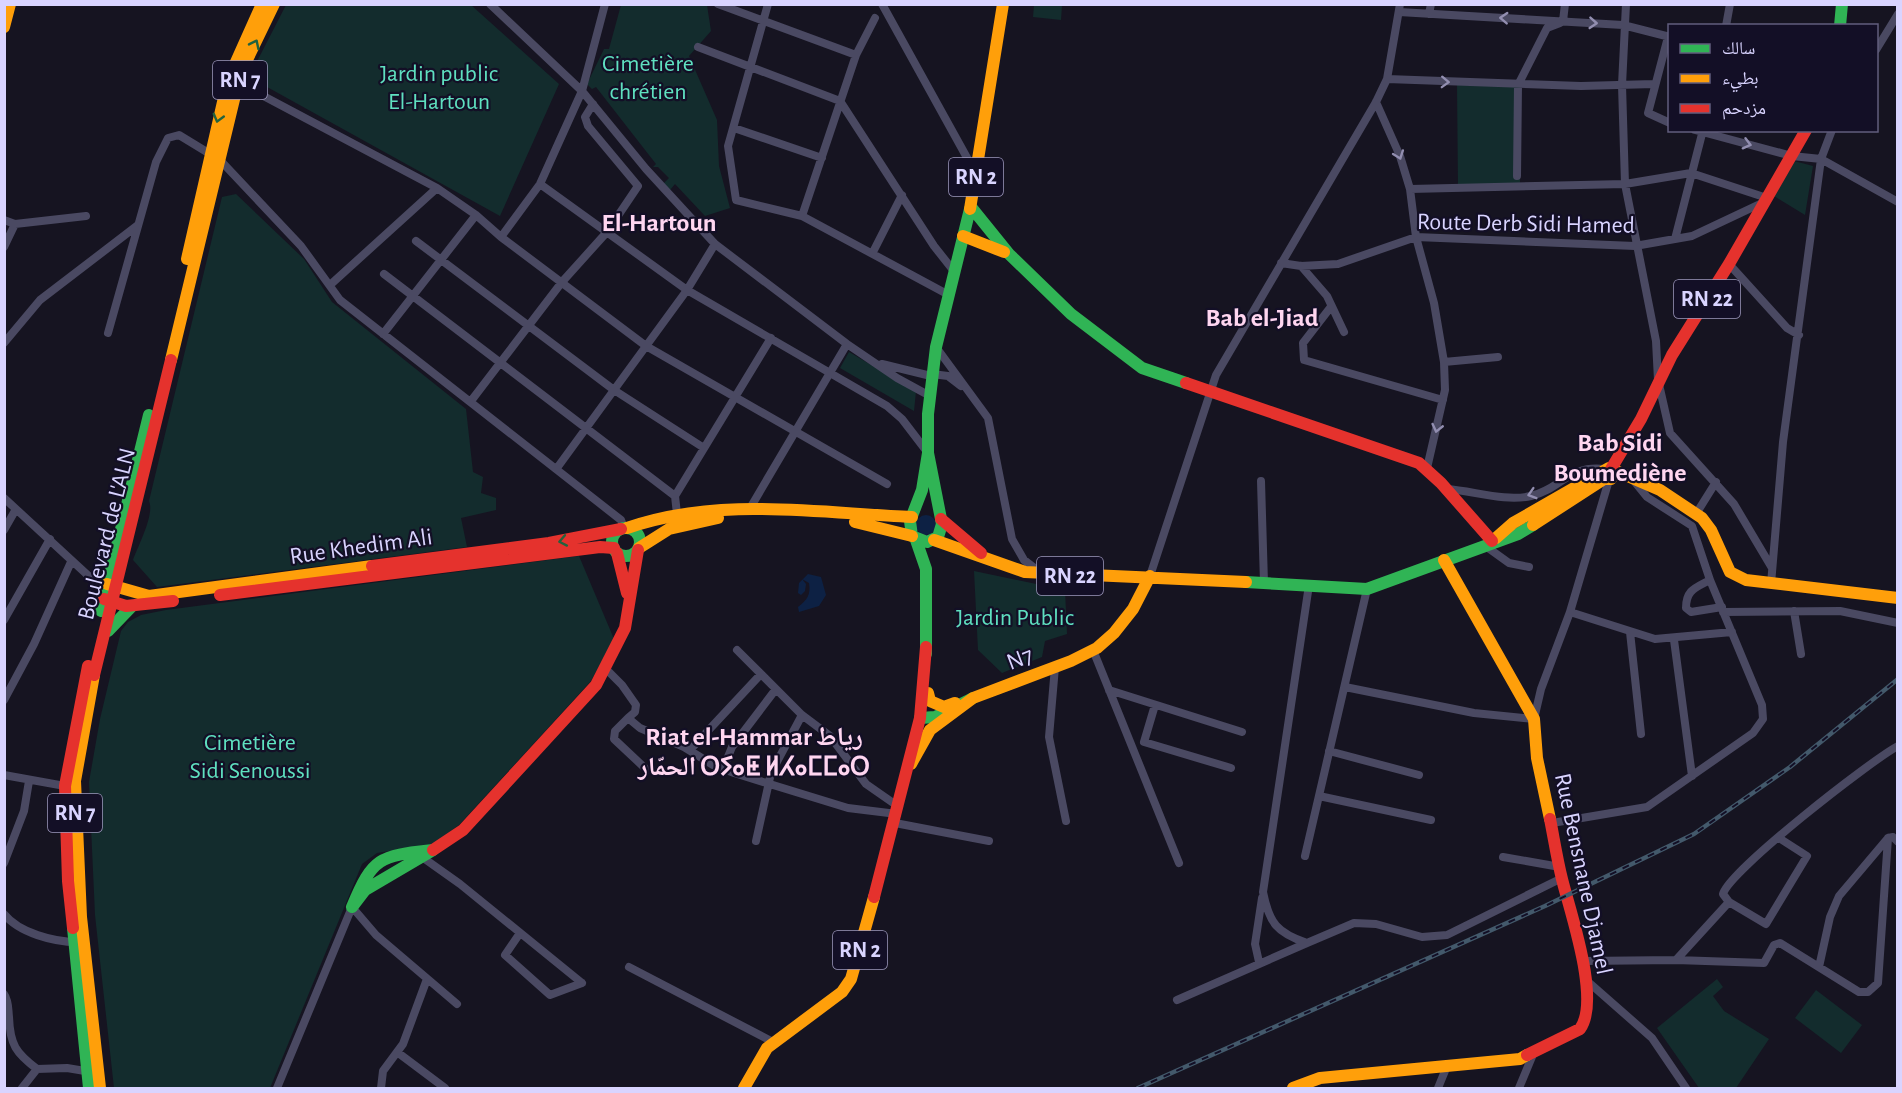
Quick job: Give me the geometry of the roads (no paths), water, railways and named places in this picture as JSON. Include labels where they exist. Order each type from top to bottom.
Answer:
[{"type":"main road","points":[[4,27],[10,4]]},
{"type":"main road","name":"RN 7","points":[[215,156],[236,59],[261,4]]},
{"type":"main road","name":"Boulevard de L'ALN","points":[[100,1089],[93,1072],[79,942],[64,835],[65,786],[83,683],[122,541],[185,272],[215,156],[244,66],[274,4]]},
{"type":"main road","name":"RN 2","points":[[912,516],[924,483],[936,347],[947,294],[970,207],[1003,4]]},
{"type":"main road","points":[[1840,24],[1842,4]]},
{"type":"main road","name":"RN 22","points":[[933,541],[1025,572],[1042,574],[1150,576],[1367,589],[1488,543],[1518,534],[1607,474],[1641,419],[1658,380],[1729,264],[1805,132]]},
{"type":"main road","points":[[970,207],[1004,252],[1058,305],[1103,342],[1142,368],[1364,443],[1427,468],[1447,489],[1488,543]]},
{"type":"main road","points":[[963,236],[1004,252]]},
{"type":"main road","name":"RN 2","points":[[928,453],[940,519]]},
{"type":"main road","points":[[1607,474],[1632,478],[1660,490],[1696,514],[1711,530],[1730,572],[1746,580],[1898,598]]},
{"type":"main road","points":[[615,550],[626,556],[669,529],[715,518],[850,521],[914,538],[933,541],[940,533],[940,519],[927,509],[912,516],[909,526],[914,538]]},
{"type":"main road","name":"Rue Khedim Ali","points":[[109,592],[150,596],[549,543],[628,527],[677,514],[749,510],[912,516]]},
{"type":"main road","name":"RN 22","points":[[940,519],[992,561]]},
{"type":"main road","points":[[352,907],[365,890],[463,830],[596,684],[626,628],[630,610],[638,535],[628,527],[613,538],[626,580],[630,610]]},
{"type":"main road","name":"RN 2","points":[[914,538],[926,569]]},
{"type":"main road","name":"RN 2","points":[[744,1089],[750,1075],[772,1042],[842,992],[850,979],[897,815],[928,693],[926,569],[933,541]]},
{"type":"main road","name":"Rue Khedim Ali","points":[[109,592],[132,606],[600,547],[615,550]]},
{"type":"main road","name":"Rue Bensnane Djamel","points":[[1293,1089],[1320,1078],[1394,1069],[1520,1059],[1580,1029],[1586,1015],[1586,980],[1583,962],[1537,759],[1534,719],[1444,560]]},
{"type":"main road","name":"N7","points":[[973,698],[1093,650],[1114,633],[1133,609],[1150,576]]},
{"type":"main road","name":"Boulevard de L'ALN","points":[[79,942],[75,781],[109,592]]},
{"type":"main road","points":[[102,639],[117,618],[132,606]]},
{"type":"main road","name":"RN 2","points":[[922,718],[926,647]]},
{"type":"main road","points":[[928,693],[930,701],[944,707],[973,698]]},
{"type":"main road","points":[[922,718],[935,717],[973,698]]},
{"type":"main road","points":[[908,770],[930,730],[973,698]]},
{"type":"main road","points":[[352,907],[368,868],[380,859],[428,853]]},
{"type":"main road","name":"Boulevard de L'ALN","points":[[89,1089],[93,1072]]},
{"type":"street","points":[[490,4],[582,91],[646,169],[715,244],[847,344],[897,378],[930,396]]},
{"type":"street","points":[[501,237],[540,184],[582,91],[604,4]]},
{"type":"street","points":[[718,4],[761,22],[856,55]]},
{"type":"street","points":[[768,4],[761,22],[727,155],[736,200],[802,216],[873,252],[947,294]]},
{"type":"street","points":[[882,4],[976,174]]},
{"type":"street","points":[[1563,21],[1565,4]]},
{"type":"street","points":[[1626,4],[1623,25],[1622,85],[1625,184],[1635,246],[1656,341],[1658,380],[1670,433],[1734,504],[1772,568]]},
{"type":"street","points":[[1726,24],[1730,4]]},
{"type":"street","points":[[1150,576],[1216,375],[1376,102],[1387,79],[1400,8],[1623,25],[1668,37]]},
{"type":"street","points":[[1878,47],[1898,14]]},
{"type":"street","points":[[802,216],[856,55],[875,18]]},
{"type":"street","points":[[1517,176],[1518,85],[1547,28],[1563,21]]},
{"type":"street","points":[[1668,40],[1654,84],[1648,113],[1668,122]]},
{"type":"street","points":[[698,47],[840,101],[953,270]]},
{"type":"street","points":[[1387,79],[1518,85],[1654,84]]},
{"type":"street","points":[[239,83],[437,188],[476,215],[501,237],[646,346],[887,484]]},
{"type":"street","points":[[1376,102],[1400,156],[1410,189],[1416,237],[1434,303],[1444,362],[1443,400],[1427,468]]},
{"type":"street","points":[[471,401],[530,327],[562,282],[607,232],[638,186],[588,126],[585,117],[593,104]]},
{"type":"street","points":[[734,128],[822,158]]},
{"type":"street","points":[[1675,239],[1701,132]]},
{"type":"street","points":[[1705,132],[1791,156],[1821,159],[1898,202]]},
{"type":"street","points":[[1771,584],[1783,442],[1821,159],[1831,132]]},
{"type":"street","points":[[108,333],[156,162],[168,138],[179,135],[215,156],[301,246],[340,300],[557,468],[628,527]]},
{"type":"street","points":[[1410,189],[1625,184],[1691,173],[1766,199]]},
{"type":"street","points":[[540,184],[687,290],[831,371],[893,410],[928,453]]},
{"type":"street","points":[[330,285],[437,188]]},
{"type":"street","points":[[873,252],[902,195]]},
{"type":"street","name":"Route Derb Sidi Hamed","points":[[1281,264],[1302,266],[1338,264],[1416,237],[1635,246],[1692,236],[1766,199]]},
{"type":"street","points":[[383,334],[476,215]]},
{"type":"street","points":[[4,220],[15,224],[86,216]]},
{"type":"street","points":[[4,248],[15,224]]},
{"type":"street","points":[[4,343],[40,300],[138,224]]},
{"type":"street","points":[[416,241],[614,390],[704,448]]},
{"type":"street","points":[[557,468],[687,290],[715,244]]},
{"type":"street","points":[[1729,264],[1779,320],[1799,335]]},
{"type":"street","points":[[1302,266],[1327,296],[1330,308],[1344,332]]},
{"type":"street","points":[[384,274],[500,365],[675,496]]},
{"type":"street","points":[[1330,308],[1303,343],[1304,360],[1443,400]]},
{"type":"street","points":[[677,514],[675,496],[771,338]]},
{"type":"street","points":[[749,510],[847,344]]},
{"type":"street","points":[[936,347],[988,418],[1012,539],[1024,560],[1042,574]]},
{"type":"street","points":[[1444,362],[1498,357]]},
{"type":"street","points":[[876,362],[951,378],[970,394]]},
{"type":"street","points":[[1345,687],[1473,713],[1534,719],[1541,690],[1570,612],[1607,474],[1583,468],[1534,495],[1519,498],[1447,489]]},
{"type":"street","points":[[1551,823],[1647,807],[1753,734],[1763,718],[1762,705],[1710,580],[1692,526],[1647,496],[1632,478]]},
{"type":"street","points":[[1262,481],[1264,583]]},
{"type":"street","points":[[1696,514],[1716,482]]},
{"type":"street","points":[[4,498],[50,539],[71,562],[109,592]]},
{"type":"street","points":[[4,530],[16,509]]},
{"type":"street","points":[[4,620],[50,539]]},
{"type":"street","points":[[1488,543],[1509,563],[1529,567]]},
{"type":"street","points":[[4,700],[34,644],[71,562]]},
{"type":"street","points":[[1710,580],[1689,591],[1686,608],[1691,612],[1840,611],[1898,623]]},
{"type":"street","points":[[1259,962],[1255,944],[1309,585]]},
{"type":"street","points":[[1305,856],[1367,589]]},
{"type":"street","points":[[1794,611],[1801,654]]},
{"type":"street","points":[[1570,612],[1655,639],[1674,640],[1732,632]]},
{"type":"street","points":[[1630,632],[1641,734]]},
{"type":"street","points":[[1674,640],[1692,776]]},
{"type":"street","points":[[737,650],[802,715],[830,736],[866,784],[897,815]]},
{"type":"street","points":[[1093,650],[1179,863]]},
{"type":"street","points":[[1055,667],[1049,737],[1066,821]]},
{"type":"street","points":[[605,668],[635,703],[635,712],[615,731],[614,739],[647,770]]},
{"type":"street","points":[[690,750],[761,674]]},
{"type":"street","points":[[723,769],[732,747],[776,689]]},
{"type":"street","points":[[1109,690],[1242,732]]},
{"type":"street","points":[[1144,742],[1155,705]]},
{"type":"street","points":[[756,841],[768,784],[778,757],[802,715]]},
{"type":"street","points":[[628,718],[640,728],[690,750],[723,769],[848,808],[897,815],[989,841]]},
{"type":"street","points":[[1132,747],[1144,742],[1232,768]]},
{"type":"street","points":[[1779,838],[1807,856],[1766,924],[1729,902],[1723,894],[1731,879],[1779,838],[1869,764],[1898,746]]},
{"type":"street","points":[[1329,751],[1419,774]]},
{"type":"street","points":[[4,775],[65,786]]},
{"type":"street","points":[[4,863],[24,811],[29,781]]},
{"type":"street","points":[[1320,796],[1431,820]]},
{"type":"street","points":[[1819,967],[1830,917],[1839,896],[1888,838],[1893,837],[1898,842]]},
{"type":"street","points":[[1583,962],[1676,960],[1764,963],[1774,945],[1780,943],[1859,992],[1868,992],[1878,983],[1888,838]]},
{"type":"street","points":[[428,853],[582,983],[550,995],[505,955],[520,933]]},
{"type":"street","points":[[1503,857],[1561,873]]},
{"type":"street","points":[[1177,1000],[1259,962],[1354,923],[1376,924],[1422,937],[1447,935],[1561,873]]},
{"type":"street","points":[[1263,892],[1267,916],[1290,938],[1307,943]]},
{"type":"street","points":[[1676,960],[1729,902]]},
{"type":"street","points":[[277,1089],[352,907],[376,935],[457,1004]]},
{"type":"street","points":[[4,914],[11,923],[51,939],[79,942]]},
{"type":"street","points":[[629,968],[772,1042]]},
{"type":"street","points":[[381,1089],[383,1071],[403,1044],[427,978]]},
{"type":"street","points":[[1586,980],[1652,1038],[1686,1089]]},
{"type":"street","points":[[4,994],[8,999],[9,1022],[16,1053],[37,1069],[67,1068],[93,1072]]},
{"type":"street","points":[[397,1052],[445,1089]]},
{"type":"street","points":[[1519,1089],[1534,1052]]},
{"type":"street","points":[[1438,1089],[1447,1066]]},
{"type":"street","points":[[22,1089],[37,1069]]},
{"type":"water","points":[[926,515],[933,518],[936,525],[933,532],[926,535],[919,532],[916,525],[919,518]]},
{"type":"water","points":[[808,574],[821,577],[826,595],[819,606],[799,612],[798,607],[809,594],[809,583],[803,579]]},
{"type":"water","points":[[802,580],[806,584],[805,591],[801,595],[798,593],[799,583]]},
{"type":"railway","points":[[1138,1088],[1545,906],[1694,834],[1790,767],[1898,679]]},
{"type":"district","name":"El-Hartoun","points":[[659,223]]},
{"type":"district","name":"Bab el-Jiad","points":[[1262,318]]},
{"type":"district","name":"Bab Sidi Boumediène","points":[[1620,458]]},
{"type":"district","name":"Riat el-Hammar رياط الحمّار ⵔⵢⴰⵟ ⵍⵃⴰⵎⵎⴰⵔ","points":[[754,752]]},
{"type":"park label","name":"Cimetière chrétien","points":[[648,78]]},
{"type":"park label","name":"Jardin public El-Hartoun","points":[[439,88]]},
{"type":"park label","name":"Jardin Public","points":[[1015,618]]},
{"type":"park label","name":"Cimetière Sidi Senoussi","points":[[250,757]]}]
